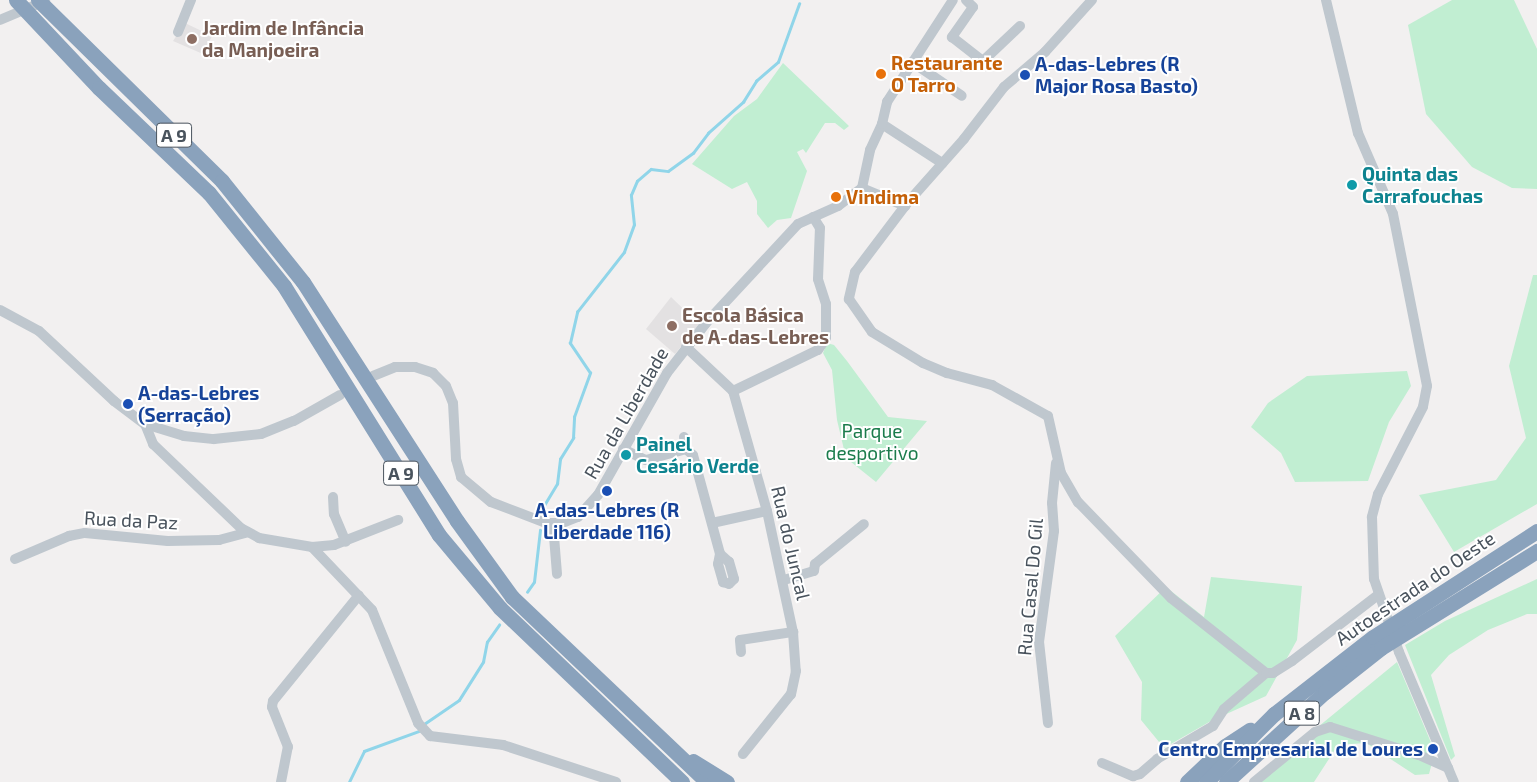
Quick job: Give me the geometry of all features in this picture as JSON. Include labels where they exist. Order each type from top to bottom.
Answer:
[{"type":"highway","name":"A 9","points":[[16,0],[99,88],[209,193],[278,279],[439,535],[500,608],[672,776],[682,782]]},
{"type":"highway","name":"A 9","points":[[38,0],[222,180],[303,282],[457,521],[512,597],[707,782]]},
{"type":"highway","name":"Autoestrada do Oeste","points":[[1206,782],[1274,714],[1537,531]]},
{"type":"highway","name":"Autoestrada do Oeste","points":[[1400,626],[1537,551]]},
{"type":"highway","name":"Autoestrada do Oeste","points":[[1226,782],[1377,642]]},
{"type":"highway","points":[[1187,782],[1225,746],[1274,714]]},
{"type":"highway","points":[[672,749],[727,782]]},
{"type":"street","points":[[0,20],[48,0]]},
{"type":"street","points":[[178,32],[190,0]]},
{"type":"street","points":[[905,206],[862,188],[870,150],[882,124],[887,102],[953,0]]},
{"type":"street","points":[[966,0],[973,7],[952,37],[983,61],[1020,26]]},
{"type":"street","points":[[1092,0],[1045,52],[1004,87],[905,206],[855,272],[849,299],[860,318],[872,332],[923,363],[947,373],[992,385],[1048,416],[1061,474],[1078,502],[1171,598],[1266,673],[1273,673],[1292,661],[1378,595]]},
{"type":"street","points":[[1326,0],[1358,133],[1393,214],[1427,386],[1423,408],[1376,502],[1371,550],[1378,595],[1399,652],[1454,782]]},
{"type":"street","points":[[912,62],[962,96]]},
{"type":"street","points":[[882,124],[942,163]]},
{"type":"street","name":"Rua da Liberdade","points":[[553,524],[578,517],[598,495],[623,449],[686,347],[798,224],[838,206],[862,188]]},
{"type":"street","points":[[686,347],[733,391],[818,350],[826,338],[826,304],[818,279],[820,228],[813,217]]},
{"type":"street","points":[[0,310],[39,331],[114,401],[145,424],[184,436],[214,439],[240,438],[277,429],[340,395]]},
{"type":"street","points":[[373,376],[395,367],[415,367],[433,373],[446,386],[453,403],[456,460],[461,477],[491,502],[518,515],[553,524],[557,574]]},
{"type":"street","name":"Rua do Juncal","points":[[733,391],[767,511],[784,580],[793,632],[796,672],[791,694],[743,754]]},
{"type":"street","points":[[145,424],[154,444],[248,532],[259,538],[312,547],[346,542],[398,520]]},
{"type":"street","points":[[684,437],[686,449],[693,455],[720,554]]},
{"type":"street","points":[[623,449],[646,460],[686,449]]},
{"type":"street","name":"Rua Casal Do Gil","points":[[1048,723],[1039,642],[1054,531],[1052,503],[1057,453]]},
{"type":"street","points":[[333,497],[334,514],[346,542]]},
{"type":"street","points":[[712,523],[767,511]]},
{"type":"street","points":[[784,580],[814,571],[815,564],[864,524]]},
{"type":"street","name":"Rua da Paz","points":[[15,559],[69,536],[85,533],[168,541],[218,540],[248,532]]},
{"type":"street","points":[[312,547],[359,595],[379,623],[421,727],[441,740],[503,745],[616,782]]},
{"type":"street","points":[[281,782],[288,747],[272,707],[273,701],[359,595]]},
{"type":"street","points":[[741,652],[739,636],[793,632]]},
{"type":"street","points":[[1102,763],[1133,776],[1140,774],[1157,759],[1213,726],[1224,710],[1266,673]]},
{"type":"street","points":[[1254,782],[1307,738],[1330,727],[1419,755],[1448,768]]},
{"type":"shaded area","name":"Jardim de Infância da Manjoeira","points":[[185,23],[212,36],[203,54],[173,41]]},
{"type":"shaded area","name":"Escola Básica de A-das-Lebres","points":[[671,297],[699,324],[675,354],[646,329]]},
{"type":"green space","points":[[1452,0],[1514,0],[1537,49],[1537,189],[1512,188],[1472,167],[1426,114],[1408,25]]},
{"type":"green space","points":[[783,63],[849,126],[844,130],[835,123],[825,123],[806,153],[803,149],[797,152],[807,171],[791,218],[777,220],[768,228],[757,214],[757,201],[747,182],[732,189],[692,164],[734,116],[757,99]]},
{"type":"green space","points":[[1533,275],[1537,275],[1537,504],[1454,552],[1419,495],[1496,480],[1526,438],[1509,366]]},
{"type":"green space","name":"Parque desportivo","points":[[827,343],[834,345],[888,417],[927,421],[876,482],[846,458],[837,420],[832,370],[823,353]]},
{"type":"green space","points":[[1407,371],[1411,386],[1389,422],[1368,481],[1295,482],[1281,453],[1251,427],[1268,403],[1307,376]]},
{"type":"green space","points":[[1211,577],[1302,586],[1297,640],[1266,696],[1211,721],[1164,748],[1141,720],[1142,682],[1115,636],[1166,587],[1204,617]]},
{"type":"green space","points":[[1537,579],[1537,614],[1527,614],[1488,630],[1449,655],[1431,675],[1455,756],[1451,760],[1405,645],[1445,621]]},
{"type":"green space","points":[[1397,662],[1435,752],[1429,774],[1415,775],[1366,743],[1338,745],[1314,782],[1251,782]]},
{"type":"waterway","points":[[540,512],[557,484],[560,459],[573,438],[574,417],[590,373],[570,343],[577,312],[624,252],[634,225],[631,195],[637,181],[651,169],[668,171],[693,153],[708,133],[743,102],[756,81],[778,62],[799,4]]},
{"type":"waterway","points":[[527,592],[534,582],[540,530]]},
{"type":"waterway","points":[[424,724],[459,700],[483,662],[487,642],[499,625]]},
{"type":"waterway","points":[[349,782],[364,751],[419,731]]},
{"type":"place","name":"Jardim de Infância da Manjoeira","points":[[192,39]]},
{"type":"place","name":"Restaurante O Tarro","points":[[881,74]]},
{"type":"place","name":"A-das-Lebres (R Major Rosa Basto)","points":[[1025,75]]},
{"type":"place","name":"Quinta das Carrafouchas","points":[[1352,185]]},
{"type":"place","name":"Vindima","points":[[836,197]]},
{"type":"place","name":"Escola Básica de A-das-Lebres","points":[[672,326]]},
{"type":"place","name":"A-das-Lebres (Serração)","points":[[128,404]]},
{"type":"place","name":"Painel Cesário Verde","points":[[626,455]]},
{"type":"place","name":"A-das-Lebres (R Liberdade 116)","points":[[607,491]]},
{"type":"place","name":"Centro Empresarial de Loures","points":[[1433,749]]}]
